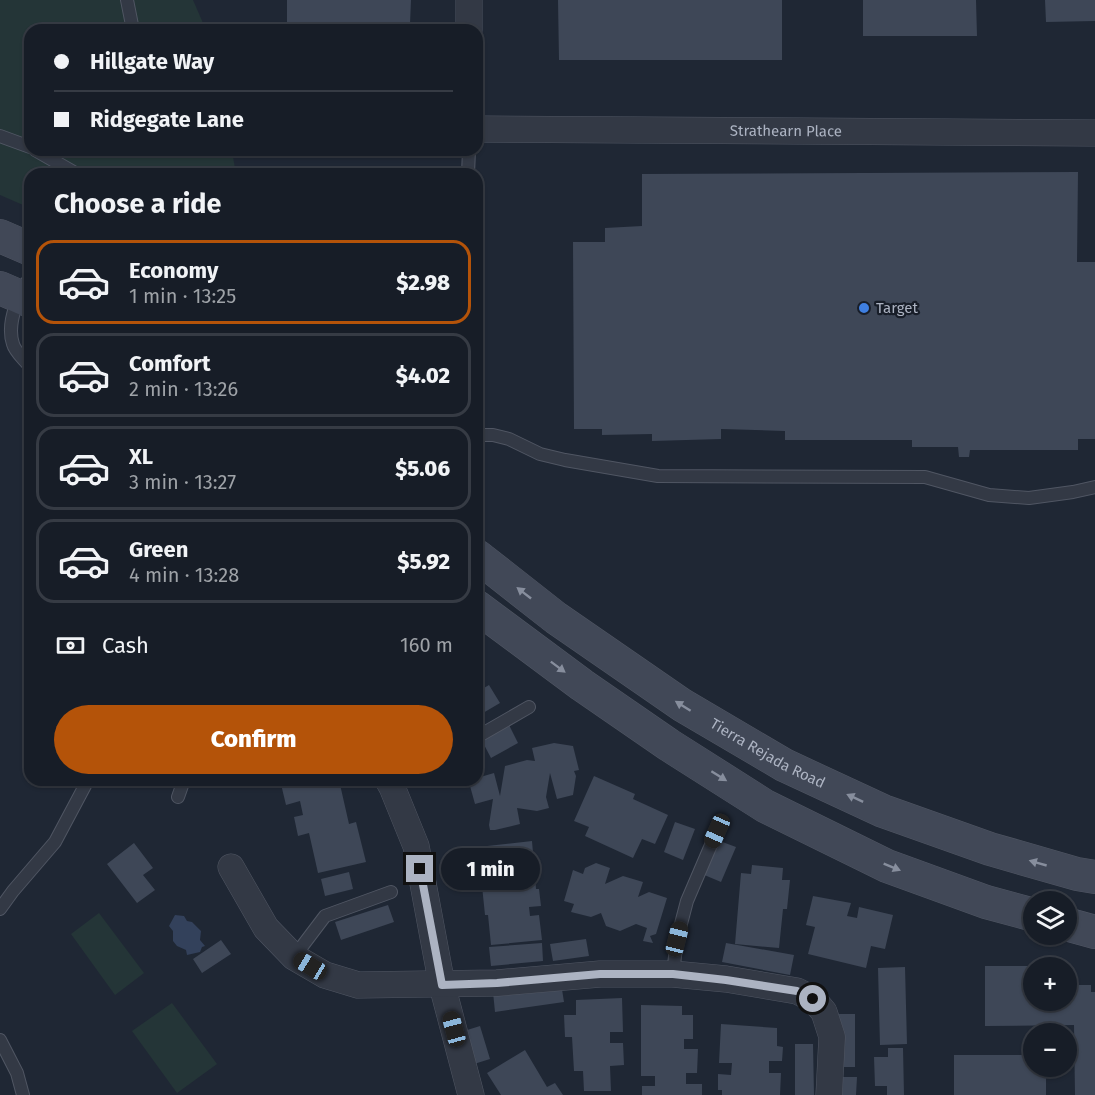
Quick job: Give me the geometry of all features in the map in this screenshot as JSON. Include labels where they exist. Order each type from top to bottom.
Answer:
[{"type":"main road","points":[[0,236],[24,246]]},
{"type":"main road","name":"Tierra Rejada Road","points":[[483,561],[556,618],[682,705],[784,765],[894,815],[990,849],[1095,877]]},
{"type":"main road","points":[[483,611],[582,685],[669,745],[765,806],[888,866],[986,902],[1023,912]]},
{"type":"main road","points":[[1077,927],[1095,932]]},
{"type":"street","points":[[469,0],[469,24]]},
{"type":"street","name":"Strathearn Place","points":[[483,129],[1095,133]]},
{"type":"street","points":[[396,786],[416,846],[442,985],[471,1095]]},
{"type":"street","points":[[231,867],[266,928],[294,957],[325,975],[358,985],[442,985],[497,983],[600,974],[673,974],[797,991],[813,999],[824,1012],[832,1037],[829,1095]]},
{"type":"lane","points":[[127,0],[132,24]]},
{"type":"lane","points":[[0,136],[24,145]]},
{"type":"lane","points":[[45,156],[66,168]]},
{"type":"lane","points":[[20,291],[11,328],[13,346],[24,359]]},
{"type":"lane","points":[[483,435],[508,439],[540,454],[565,460],[658,476],[925,477],[989,495],[1029,498],[1095,487]]},
{"type":"lane","points":[[483,734],[529,707]]},
{"type":"lane","points":[[0,909],[56,842],[85,786]]},
{"type":"lane","points":[[178,798],[182,786]]},
{"type":"lane","points":[[673,974],[677,939],[687,901],[717,831]]},
{"type":"lane","points":[[294,957],[325,916],[391,892]]},
{"type":"lane","points":[[0,1040],[17,1073],[24,1095]]},
{"type":"shaded area","points":[[0,0],[193,0],[203,24],[24,24],[24,156],[233,156],[235,168],[24,168],[24,205],[0,195]]},
{"type":"shaded area","points":[[99,913],[144,973],[115,995],[71,934]]},
{"type":"shaded area","points":[[172,1003],[217,1064],[177,1093],[132,1031]]},
{"type":"water","points":[[175,915],[184,916],[201,931],[200,940],[205,946],[200,952],[187,955],[186,950],[177,946],[173,941],[173,931],[169,926]]},
{"type":"building","points":[[287,0],[411,0],[410,24],[287,24]]},
{"type":"building","points":[[558,0],[782,0],[782,60],[559,60]]},
{"type":"building","points":[[863,0],[976,0],[977,36],[863,36]]},
{"type":"building","points":[[1045,0],[1095,0],[1095,21],[1046,22]]},
{"type":"building","points":[[1078,172],[1077,262],[1095,262],[1095,439],[1078,439],[1078,450],[970,450],[969,457],[959,457],[958,447],[912,447],[912,440],[785,440],[785,431],[721,429],[721,439],[652,441],[652,434],[602,435],[602,429],[574,429],[573,242],[605,242],[605,228],[642,226],[642,174]]},
{"type":"building","points":[[489,685],[500,703],[483,713],[483,688]]},
{"type":"building","points":[[509,725],[518,743],[491,758],[483,738]]},
{"type":"building","points":[[554,743],[573,746],[579,770],[574,771],[576,776],[573,795],[557,799],[550,773],[546,797],[549,808],[537,811],[517,808],[520,824],[490,830],[493,799],[475,804],[470,786],[483,786],[483,776],[494,773],[500,796],[505,766],[527,760],[535,761],[532,748]]},
{"type":"building","points":[[594,776],[635,794],[633,799],[668,815],[655,844],[642,839],[633,858],[585,836],[589,827],[574,821]]},
{"type":"building","points":[[281,786],[340,786],[349,824],[356,822],[366,862],[318,873],[309,833],[298,836],[294,817],[303,815],[300,801],[286,805]]},
{"type":"building","points":[[675,822],[695,829],[683,860],[664,852]]},
{"type":"building","points":[[717,840],[736,847],[721,882],[702,874]]},
{"type":"building","points":[[532,841],[536,889],[539,889],[541,906],[529,907],[530,916],[539,915],[542,940],[491,945],[488,915],[485,915],[478,847]]},
{"type":"building","points":[[134,843],[153,868],[143,875],[155,890],[137,903],[107,864]]},
{"type":"building","points":[[596,863],[610,868],[605,884],[623,876],[643,882],[638,897],[649,892],[667,898],[656,934],[650,936],[653,943],[643,941],[647,928],[636,924],[620,931],[606,926],[601,913],[591,917],[571,912],[574,904],[564,901],[573,870],[583,874],[585,868]]},
{"type":"building","points":[[752,865],[783,868],[782,880],[790,880],[787,909],[783,909],[779,948],[735,944],[741,873],[751,874]]},
{"type":"building","points":[[349,872],[353,889],[325,896],[321,879]]},
{"type":"building","points":[[813,896],[851,903],[847,916],[857,918],[859,907],[893,915],[885,949],[871,946],[866,968],[808,954],[815,927],[806,925]]},
{"type":"building","points":[[388,905],[394,922],[341,940],[335,922]]},
{"type":"building","points":[[586,939],[589,956],[553,961],[550,944]]},
{"type":"building","points":[[221,940],[231,954],[202,973],[193,959]]},
{"type":"building","points":[[542,943],[543,961],[491,966],[489,947]]},
{"type":"building","points":[[726,943],[794,955],[790,975],[722,962]]},
{"type":"building","points":[[985,966],[1023,966],[1023,1011],[1077,1011],[1077,985],[1091,985],[1091,992],[1095,992],[1095,1095],[1075,1095],[1077,1023],[985,1026]]},
{"type":"building","points":[[905,967],[907,1044],[880,1045],[878,968]]},
{"type":"building","points":[[561,983],[564,1002],[495,1012],[493,992]]},
{"type":"building","points":[[622,998],[623,1032],[610,1032],[610,1043],[623,1043],[624,1065],[610,1066],[611,1091],[584,1091],[583,1071],[574,1071],[572,1037],[565,1037],[564,1015],[576,1015],[576,1000]]},
{"type":"building","points":[[641,1005],[682,1006],[682,1015],[693,1015],[693,1039],[684,1039],[684,1049],[698,1049],[697,1073],[686,1073],[686,1084],[702,1084],[702,1095],[642,1095],[642,1086],[655,1086],[655,1076],[641,1076]]},
{"type":"building","points":[[837,1014],[855,1014],[855,1067],[837,1067]]},
{"type":"building","points":[[721,1024],[777,1028],[777,1046],[783,1047],[782,1061],[769,1061],[769,1073],[781,1073],[780,1095],[722,1095],[722,1090],[718,1090],[718,1074],[731,1075],[732,1063],[719,1063]]},
{"type":"building","points":[[480,1026],[490,1059],[474,1064],[464,1031]]},
{"type":"building","points":[[795,1044],[813,1044],[814,1095],[795,1095]]},
{"type":"building","points":[[888,1048],[903,1048],[904,1095],[887,1095],[887,1086],[875,1086],[874,1057],[888,1057]]},
{"type":"building","points":[[525,1050],[547,1087],[555,1083],[563,1095],[501,1095],[487,1073]]},
{"type":"building","points":[[954,1055],[1023,1055],[1023,1077],[1046,1077],[1046,1095],[954,1095]]},
{"type":"building","points":[[838,1077],[857,1077],[856,1095],[838,1095]]},
{"type":"place","name":"Target","points":[[864,308]]},
{"type":"route","points":[[420,869],[442,985],[497,983],[600,974],[673,974],[797,991],[813,999]]}]
